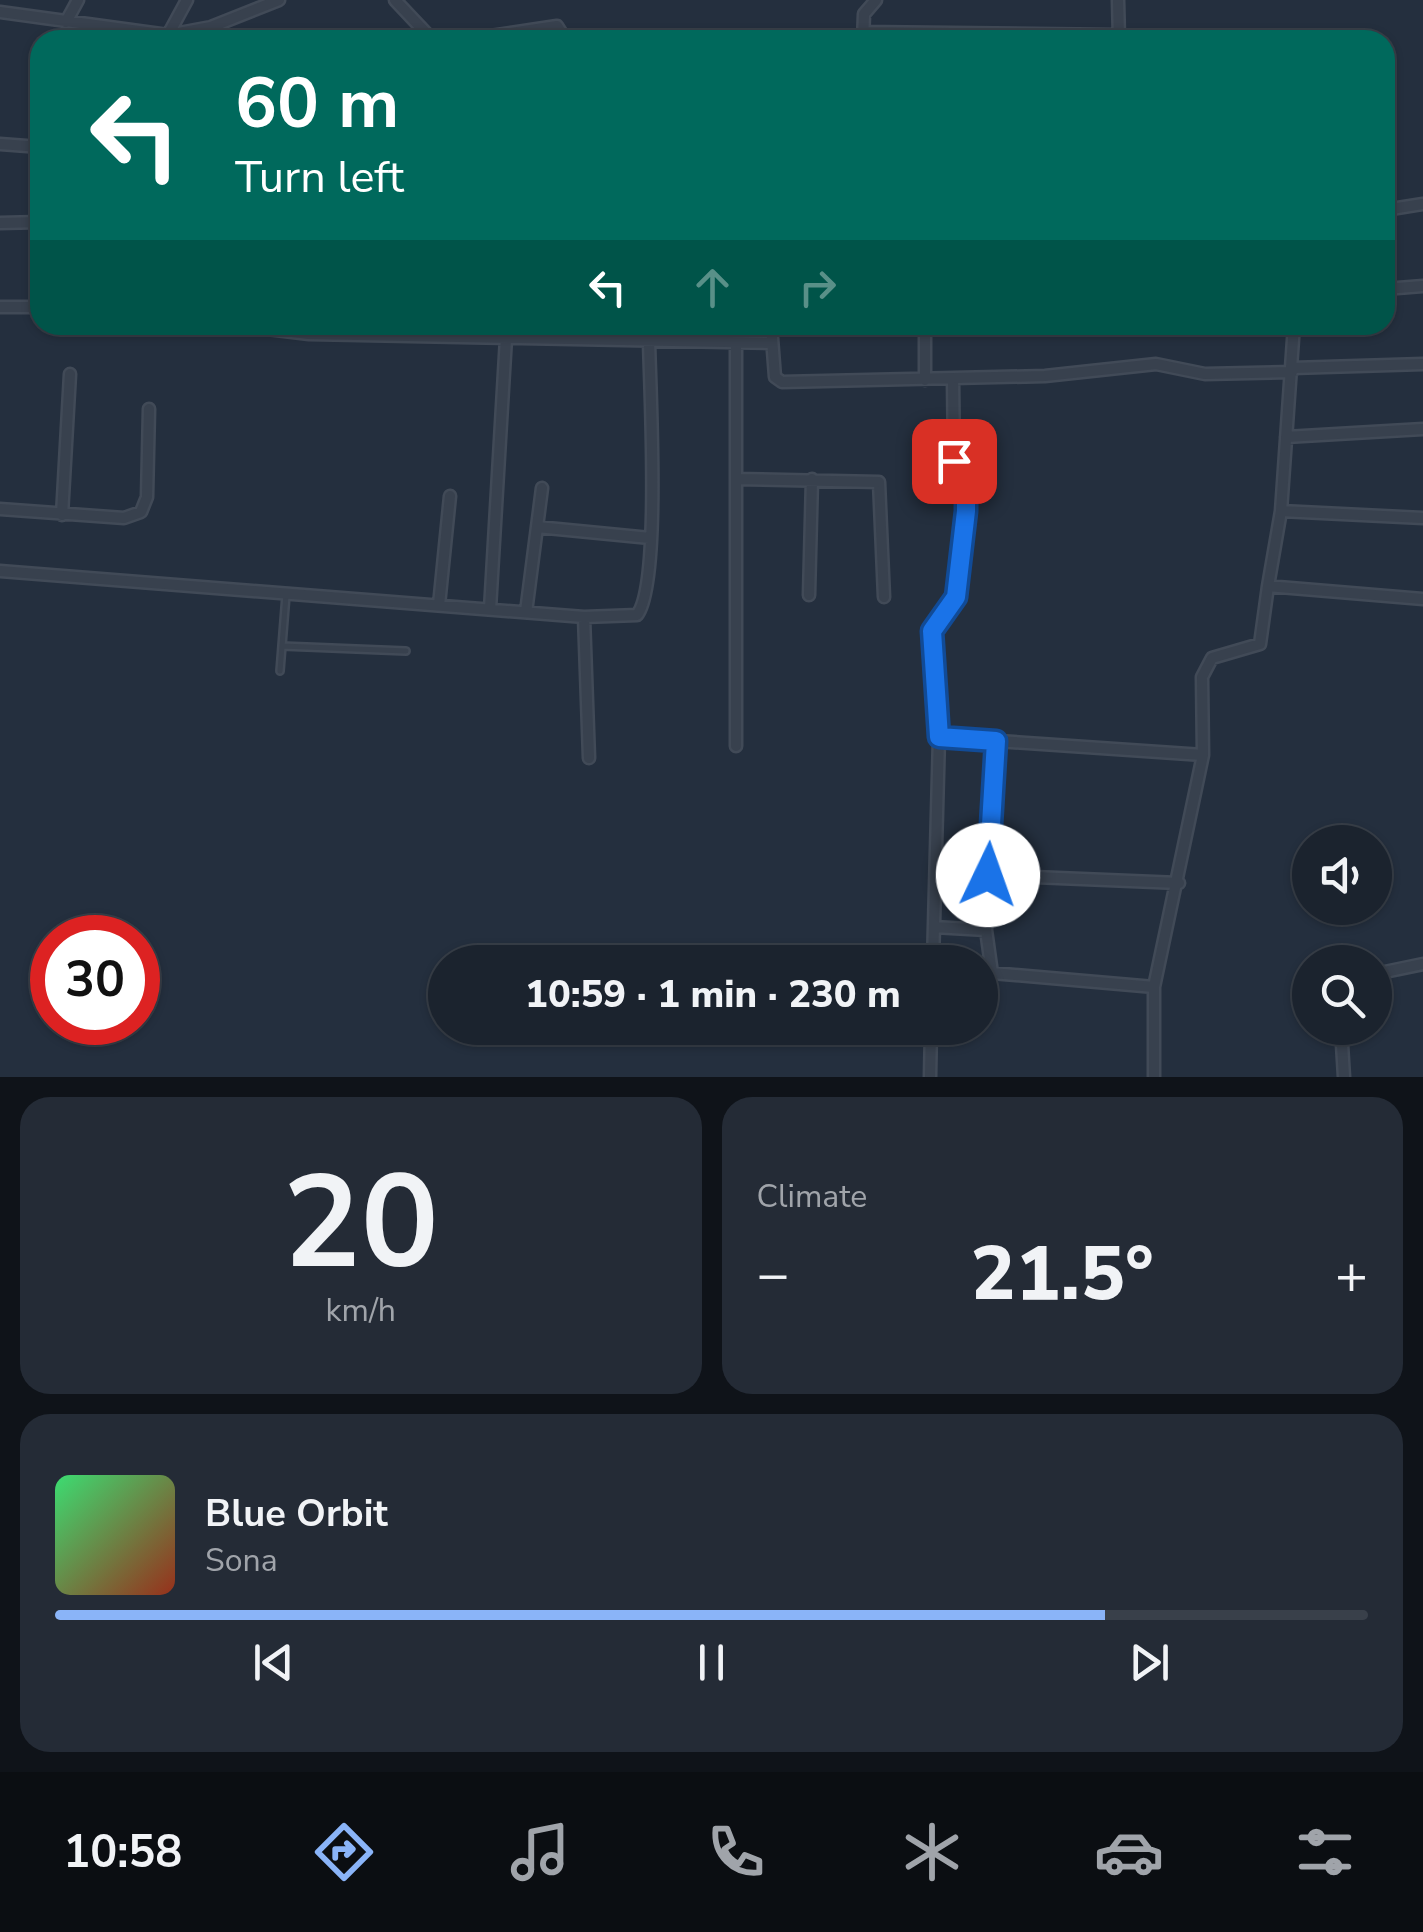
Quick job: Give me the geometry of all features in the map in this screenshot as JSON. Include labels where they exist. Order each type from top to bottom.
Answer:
[{"type":"street","points":[[66,22],[78,0]]},
{"type":"street","points":[[171,30],[187,0]]},
{"type":"street","points":[[199,30],[280,0]]},
{"type":"street","points":[[395,0],[423,30]]},
{"type":"street","points":[[863,30],[864,14],[876,0]]},
{"type":"street","points":[[1118,0],[1119,30]]},
{"type":"street","points":[[0,12],[129,30]]},
{"type":"street","points":[[530,30],[557,26],[560,30]]},
{"type":"street","points":[[0,144],[30,147]]},
{"type":"street","points":[[1395,208],[1423,204]]},
{"type":"street","points":[[0,223],[30,222]]},
{"type":"street","points":[[1395,288],[1423,286]]},
{"type":"street","points":[[0,307],[30,308]]},
{"type":"street","points":[[432,335],[772,343]]},
{"type":"street","points":[[589,335],[589,340]]},
{"type":"street","points":[[771,335],[778,381],[953,380],[1156,364],[1216,374],[1423,364]]},
{"type":"street","points":[[924,380],[925,335]]},
{"type":"street","points":[[1154,1077],[1154,987],[1203,755],[1202,677],[1212,658],[1260,644],[1281,511],[1294,335]]},
{"type":"street","points":[[490,609],[506,338]]},
{"type":"street","points":[[0,571],[624,618],[641,610],[650,538],[650,341]]},
{"type":"street","points":[[736,342],[736,746]]},
{"type":"street","points":[[62,514],[70,374]]},
{"type":"street","points":[[933,945],[939,737],[932,631],[956,597],[967,496],[954,468],[953,380]]},
{"type":"street","points":[[0,509],[124,518],[141,512],[146,497],[149,409]]},
{"type":"street","points":[[1286,437],[1423,428]]},
{"type":"street","points":[[736,479],[869,479],[881,485],[884,597]]},
{"type":"street","points":[[809,595],[812,479]]},
{"type":"street","points":[[526,612],[542,488]]},
{"type":"street","points":[[439,605],[450,496]]},
{"type":"street","points":[[1281,511],[1423,518]]},
{"type":"street","points":[[537,527],[650,538]]},
{"type":"street","points":[[1268,586],[1423,600]]},
{"type":"street","points":[[584,617],[589,758]]},
{"type":"street","points":[[939,737],[1203,755]]},
{"type":"street","points":[[996,741],[986,930],[988,967],[995,975],[1154,987]]},
{"type":"street","points":[[988,875],[1179,883]]},
{"type":"street","points":[[934,927],[986,930]]},
{"type":"street","points":[[1392,970],[1423,964]]},
{"type":"street","points":[[930,1077],[931,1045]]},
{"type":"street","points":[[1342,1045],[1344,1077]]},
{"type":"lane","points":[[280,671],[286,592]]},
{"type":"lane","points":[[282,646],[406,650]]},
{"type":"route","points":[[954,461],[967,496],[956,597],[932,631],[939,737],[996,741],[988,875]]}]
